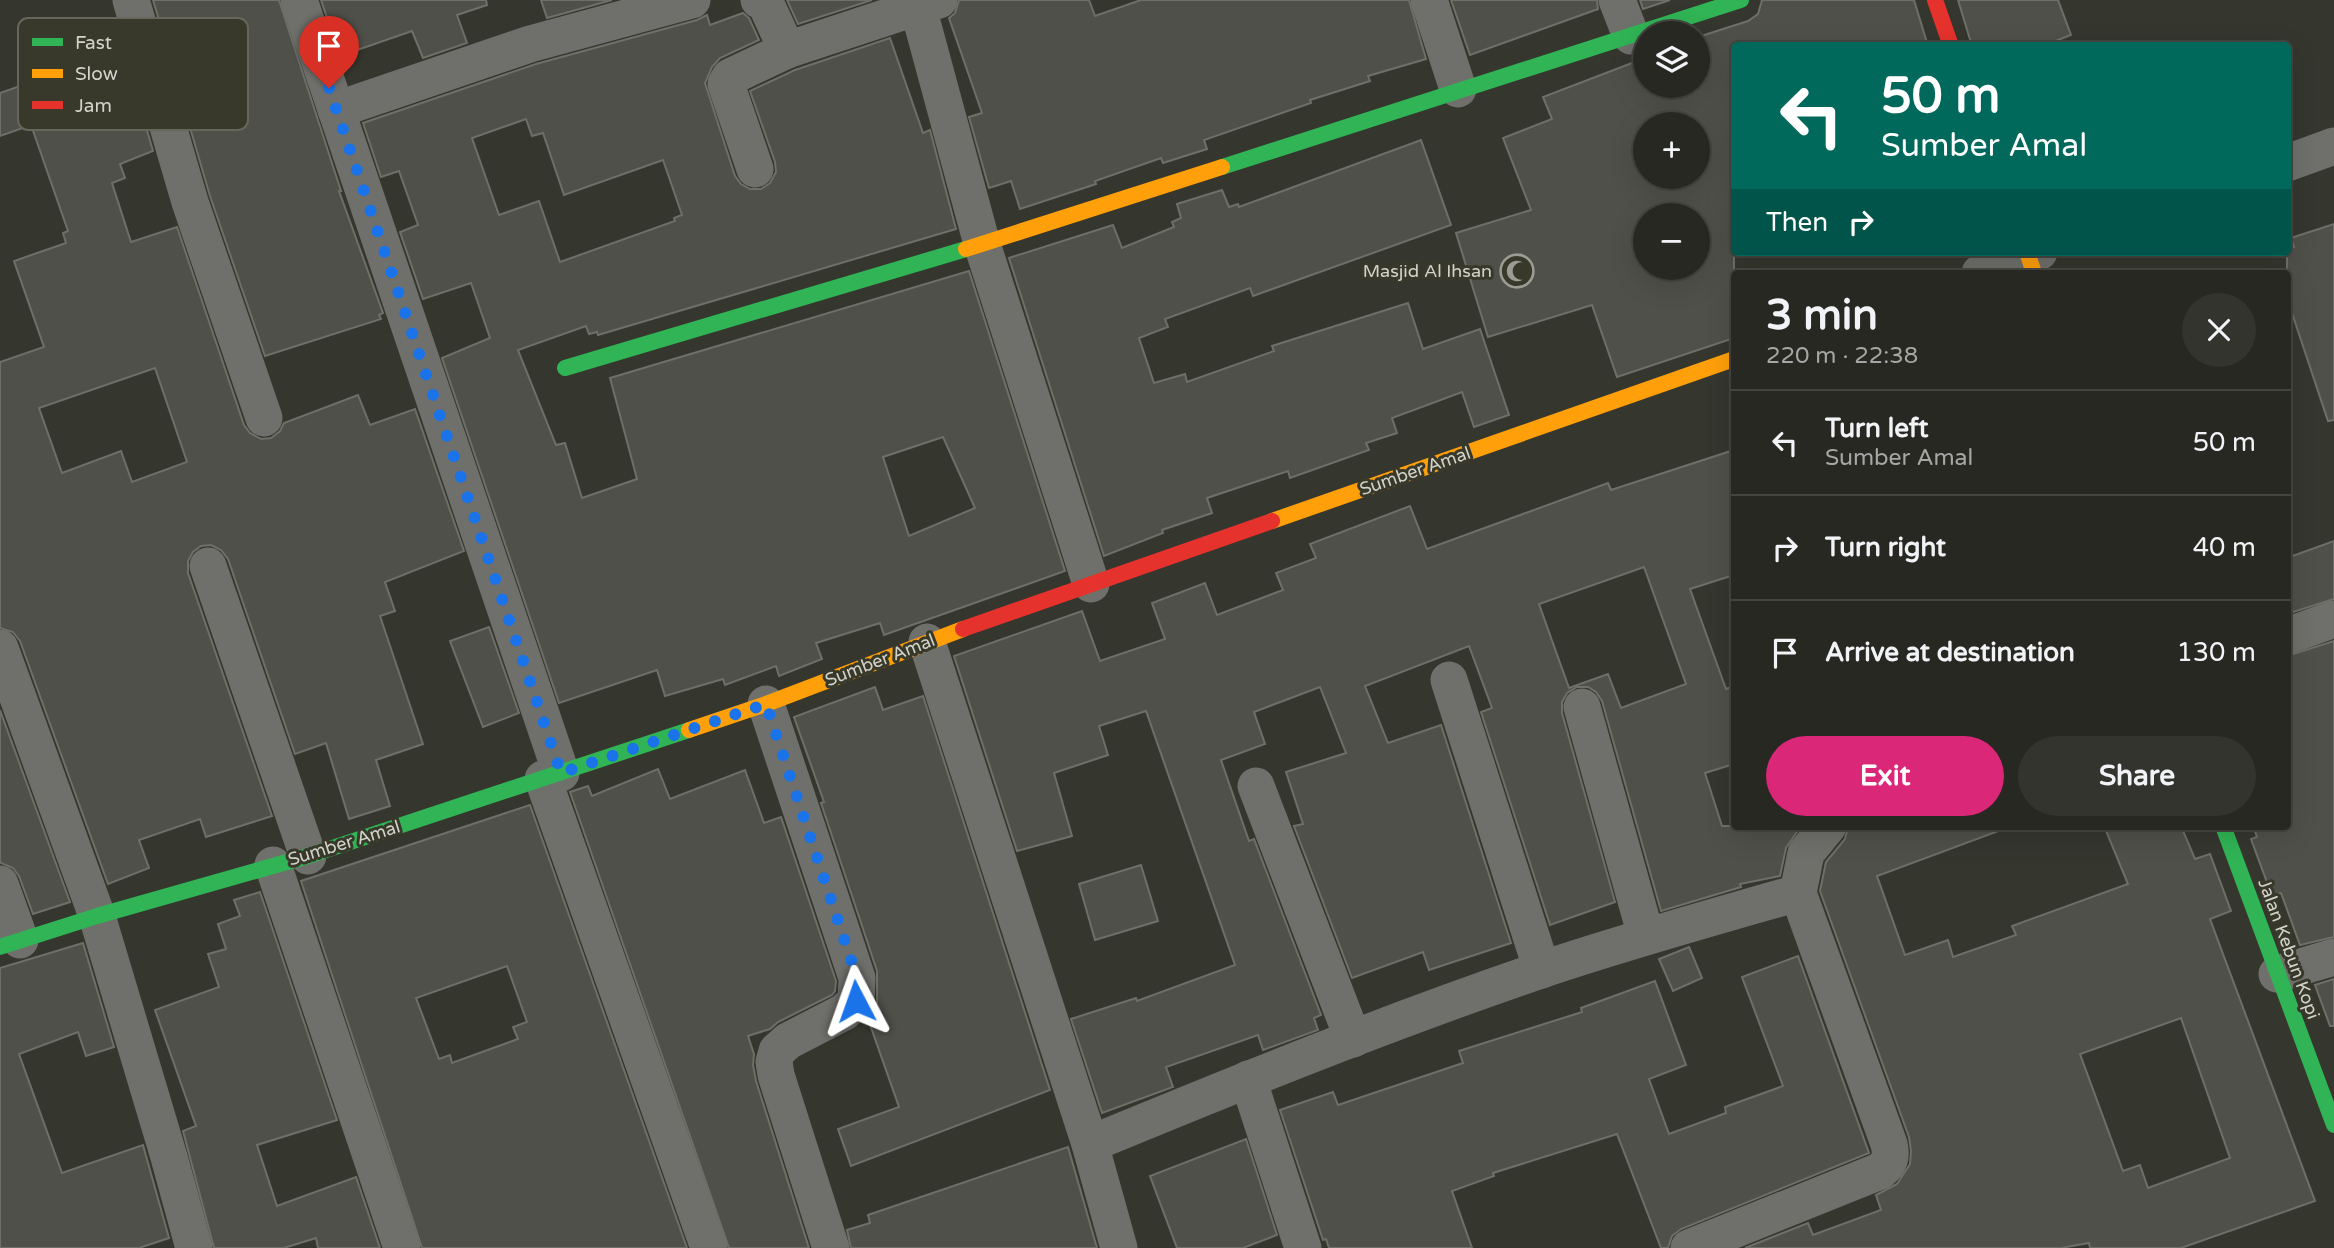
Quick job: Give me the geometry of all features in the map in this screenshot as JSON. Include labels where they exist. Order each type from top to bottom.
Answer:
[{"type":"street","points":[[131,0],[136,18]]},
{"type":"street","points":[[299,0],[709,1248]]},
{"type":"street","points":[[336,110],[530,44],[692,0]]},
{"type":"street","points":[[758,0],[765,2],[787,50]]},
{"type":"street","points":[[1429,0],[1458,89]]},
{"type":"street","points":[[1617,0],[1631,36]]},
{"type":"street","points":[[565,368],[982,244],[1741,0]]},
{"type":"street","points":[[1935,0],[1950,42]]},
{"type":"street","points":[[755,169],[726,84],[730,77],[787,50],[924,3],[982,244],[1091,584]]},
{"type":"street","points":[[169,130],[190,202],[264,418]]},
{"type":"street","points":[[2291,162],[2334,146]]},
{"type":"street","points":[[1990,270],[2032,258]]},
{"type":"street","name":"Sumber Amal","points":[[10,943],[291,860],[766,704],[926,642],[1731,360]]},
{"type":"street","points":[[208,566],[402,1248]]},
{"type":"street","points":[[2291,635],[2334,619]]},
{"type":"street","points":[[926,642],[1090,1144],[1119,1248]]},
{"type":"street","points":[[0,648],[97,916],[194,1248]]},
{"type":"street","points":[[1449,680],[1542,970]]},
{"type":"street","points":[[766,704],[857,978],[856,1001],[844,1012],[788,1041],[778,1051],[774,1062],[831,1248]]},
{"type":"street","points":[[1582,707],[1646,936]]},
{"type":"street","points":[[1256,786],[1353,1039]]},
{"type":"street","points":[[1689,1248],[1881,1171],[1890,1163],[1889,1144],[1798,893],[1806,853],[1825,830]]},
{"type":"street","name":"Jalan Kebun Kopi","points":[[2225,830],[2333,1122]]},
{"type":"street","points":[[0,884],[10,943]]},
{"type":"street","points":[[1090,1144],[1248,1079],[1542,970],[1646,936],[1798,893]]},
{"type":"street","points":[[2277,974],[2334,957]]},
{"type":"street","points":[[1248,1079],[1303,1248]]},
{"type":"building","points":[[153,0],[279,0],[339,191],[383,313],[379,315],[381,319],[265,356],[210,196],[191,130],[248,130],[248,18],[158,18]]},
{"type":"building","points":[[321,0],[486,0],[487,5],[457,15],[467,43],[423,58],[412,31],[340,56]]},
{"type":"building","points":[[541,0],[612,0],[547,18]]},
{"type":"building","points":[[787,0],[872,0],[798,24]]},
{"type":"building","points":[[959,0],[1089,0],[1095,16],[1141,0],[1409,0],[1426,59],[1368,76],[1370,81],[1310,100],[1311,103],[1204,140],[1207,149],[1163,163],[1161,158],[1095,181],[1096,184],[1020,209],[1011,181],[989,188],[969,117],[982,113],[949,18],[955,13]]},
{"type":"building","points":[[1451,0],[1597,0],[1598,9],[1470,55]]},
{"type":"building","points":[[1640,0],[1670,0],[1643,9]]},
{"type":"building","points":[[1762,0],[1914,0],[1927,42],[1731,42],[1731,256],[1734,256],[1734,270],[1731,270],[1731,339],[1617,377],[1592,305],[1488,337],[1456,233],[1531,210],[1503,138],[1552,119],[1543,97],[1633,63],[1633,98],[1710,98],[1710,33],[1748,21],[1758,14]]},
{"type":"building","points":[[1958,0],[2058,0],[2071,35],[2053,42],[1971,42]]},
{"type":"building","points":[[743,13],[749,18],[759,40],[720,58],[712,67],[705,83],[735,176],[741,184],[750,189],[761,189],[770,183],[776,172],[775,162],[750,91],[795,70],[890,38],[923,133],[930,130],[956,229],[598,335],[597,332],[589,334],[586,326],[518,350],[556,445],[565,443],[582,498],[637,479],[610,378],[969,271],[1065,571],[884,635],[880,623],[816,643],[822,659],[779,676],[776,666],[725,685],[723,679],[665,696],[657,670],[559,703],[442,358],[490,338],[471,283],[423,299],[400,232],[418,225],[399,171],[381,177],[363,123],[536,64],[707,15],[710,25]],"holes":[[[526,119],[532,136],[543,133],[564,195],[663,160],[682,215],[674,218],[675,221],[560,262],[539,201],[499,215],[472,138]],[[943,437],[975,508],[909,536],[883,457]]]},
{"type":"building","points":[[18,87],[18,130],[0,136],[0,93]]},
{"type":"building","points":[[33,130],[147,130],[153,151],[120,164],[125,178],[112,183],[131,242],[177,227],[244,425],[250,433],[261,439],[271,438],[280,431],[284,423],[358,395],[370,425],[415,409],[464,551],[385,582],[395,611],[380,616],[423,744],[376,760],[390,806],[349,819],[326,743],[295,754],[228,559],[221,550],[211,545],[201,546],[193,552],[188,561],[188,573],[272,816],[206,837],[200,819],[139,840],[149,868],[108,884],[20,641],[13,632],[0,628],[0,362],[44,347],[14,261],[66,243],[63,233],[68,231]],"holes":[[[155,368],[187,462],[132,482],[121,451],[62,473],[39,408]]]},
{"type":"building","points":[[1421,140],[1451,225],[1253,296],[1250,288],[1165,319],[1168,327],[1139,338],[1154,383],[1185,374],[1187,382],[1274,351],[1272,346],[1408,303],[1423,349],[1480,329],[1509,415],[1474,427],[1462,392],[1392,418],[1397,433],[1366,443],[1369,450],[1290,478],[1288,471],[1207,498],[1212,513],[1162,530],[1163,533],[1104,556],[1009,258],[1113,225],[1122,248],[1174,227],[1172,222],[1181,218],[1177,204],[1222,190],[1229,207],[1238,204],[1239,207]]},
{"type":"building","points":[[2334,224],[2334,420],[2328,421],[2291,310],[2291,270],[2287,270],[2287,256],[2291,256],[2291,248],[2294,247],[2291,238]]},
{"type":"building","points":[[1731,451],[1731,576],[1690,589],[1726,689],[1731,687],[1731,765],[1705,773],[1722,826],[1731,826],[1731,830],[1798,830],[1786,848],[1780,876],[1740,884],[1741,887],[1661,911],[1602,701],[1596,692],[1588,687],[1577,687],[1567,693],[1562,702],[1562,713],[1615,902],[1550,925],[1481,712],[1492,708],[1469,646],[1365,686],[1388,743],[1441,725],[1511,943],[1429,970],[1423,952],[1352,978],[1294,826],[1303,824],[1286,772],[1346,753],[1320,687],[1254,712],[1265,744],[1221,760],[1249,841],[1254,839],[1321,1015],[1314,1018],[1318,1030],[1263,1050],[1258,1035],[1166,1067],[1173,1087],[1102,1113],[1071,1019],[1136,998],[1137,1001],[1235,965],[1146,711],[1099,726],[1108,755],[1054,773],[1072,836],[1017,851],[954,656],[1082,611],[1100,661],[1165,639],[1152,603],[1205,583],[1217,615],[1283,590],[1276,573],[1316,558],[1310,544],[1410,506],[1427,549],[1608,483],[1611,490]],"holes":[[[1644,567],[1686,684],[1621,708],[1608,674],[1569,688],[1539,604]]]},
{"type":"building","points":[[2334,541],[2334,599],[2291,613],[2291,557]]},
{"type":"building","points":[[489,627],[519,713],[483,727],[450,641]]},
{"type":"building","points":[[2334,641],[2334,937],[2300,945],[2281,893],[2272,896],[2251,839],[2257,837],[2254,830],[2291,830],[2291,655]]},
{"type":"building","points":[[875,687],[883,710],[923,696],[1050,1090],[851,1166],[838,1129],[899,1107],[868,1019],[877,1002],[877,971],[821,803],[824,802],[794,717]]},
{"type":"building","points":[[0,710],[70,902],[33,914],[19,876],[13,868],[0,861]]},
{"type":"building","points":[[658,769],[670,799],[745,770],[764,823],[781,817],[836,981],[832,995],[778,1022],[770,1029],[748,1036],[754,1054],[756,1081],[809,1248],[729,1248],[570,792],[588,786],[592,796]]},
{"type":"building","points":[[530,805],[687,1248],[422,1248],[301,881]],"holes":[[[507,966],[527,1022],[513,1027],[518,1039],[452,1063],[450,1055],[439,1059],[416,998]]]},
{"type":"building","points":[[1847,830],[2001,830],[1877,876],[1905,955],[1948,940],[1953,957],[2016,935],[2012,926],[2128,884],[2106,830],[2183,830],[2195,859],[2210,854],[2231,911],[2210,919],[2315,1201],[2181,1248],[2090,1248],[2089,1243],[2061,1248],[1745,1248],[1808,1223],[1813,1235],[1881,1210],[1876,1195],[1897,1184],[1910,1164],[1909,1137],[1820,891],[1826,862],[1845,839]],"holes":[[[2181,1018],[2230,1158],[2148,1188],[2140,1165],[2123,1171],[2080,1054]]]},
{"type":"building","points":[[1141,865],[1158,921],[1095,940],[1079,884]]},
{"type":"building","points":[[260,892],[337,1120],[257,1145],[277,1206],[356,1177],[380,1248],[318,1248],[316,1238],[284,1248],[214,1248],[183,1131],[196,1126],[155,1010],[219,987],[208,954],[226,949],[218,924],[240,916],[234,900]]},
{"type":"building","points":[[83,943],[114,1047],[86,1056],[78,1032],[19,1054],[62,1173],[143,1145],[169,1238],[139,1248],[0,1248],[0,968]]},
{"type":"building","points":[[1689,947],[1702,978],[1673,991],[1659,959]]},
{"type":"building","points":[[1798,956],[1869,1153],[1681,1229],[1672,1236],[1668,1248],[1661,1248],[1617,1134],[1493,1173],[1494,1176],[1452,1191],[1472,1248],[1329,1248],[1326,1239],[1323,1240],[1280,1110],[1333,1092],[1338,1105],[1463,1063],[1459,1051],[1582,1012],[1581,1008],[1655,981],[1686,1065],[1649,1079],[1669,1134],[1726,1113],[1725,1107],[1783,1086],[1742,977]]},
{"type":"building","points":[[2334,979],[2334,1026],[2330,1026],[2315,985]]},
{"type":"building","points":[[1246,1139],[1277,1235],[1243,1248],[1177,1248],[1150,1176]]},
{"type":"building","points":[[1068,1147],[1097,1248],[851,1248],[847,1230],[870,1223],[868,1215]]},
{"type":"traffic: fast","points":[[1222,167],[1741,0]]},
{"type":"traffic: fast","points":[[565,368],[966,249]]},
{"type":"traffic: fast","points":[[0,947],[97,916],[308,856],[689,730]]},
{"type":"traffic: fast","points":[[2224,830],[2334,1125]]},
{"type":"traffic: slow","points":[[966,249],[1222,167]]},
{"type":"traffic: slow","points":[[2028,256],[2033,270]]},
{"type":"traffic: slow","points":[[1272,521],[1731,360]]},
{"type":"traffic: slow","points":[[689,730],[766,704],[963,629]]},
{"type":"traffic: jam","points":[[1935,0],[1950,42]]},
{"type":"traffic: jam","points":[[963,629],[1272,521]]},
{"type":"place","name":"Masjid Al Ihsan","points":[[1517,271]]},
{"type":"route","points":[[329,88],[561,773],[766,704],[857,978],[856,1001]]}]
